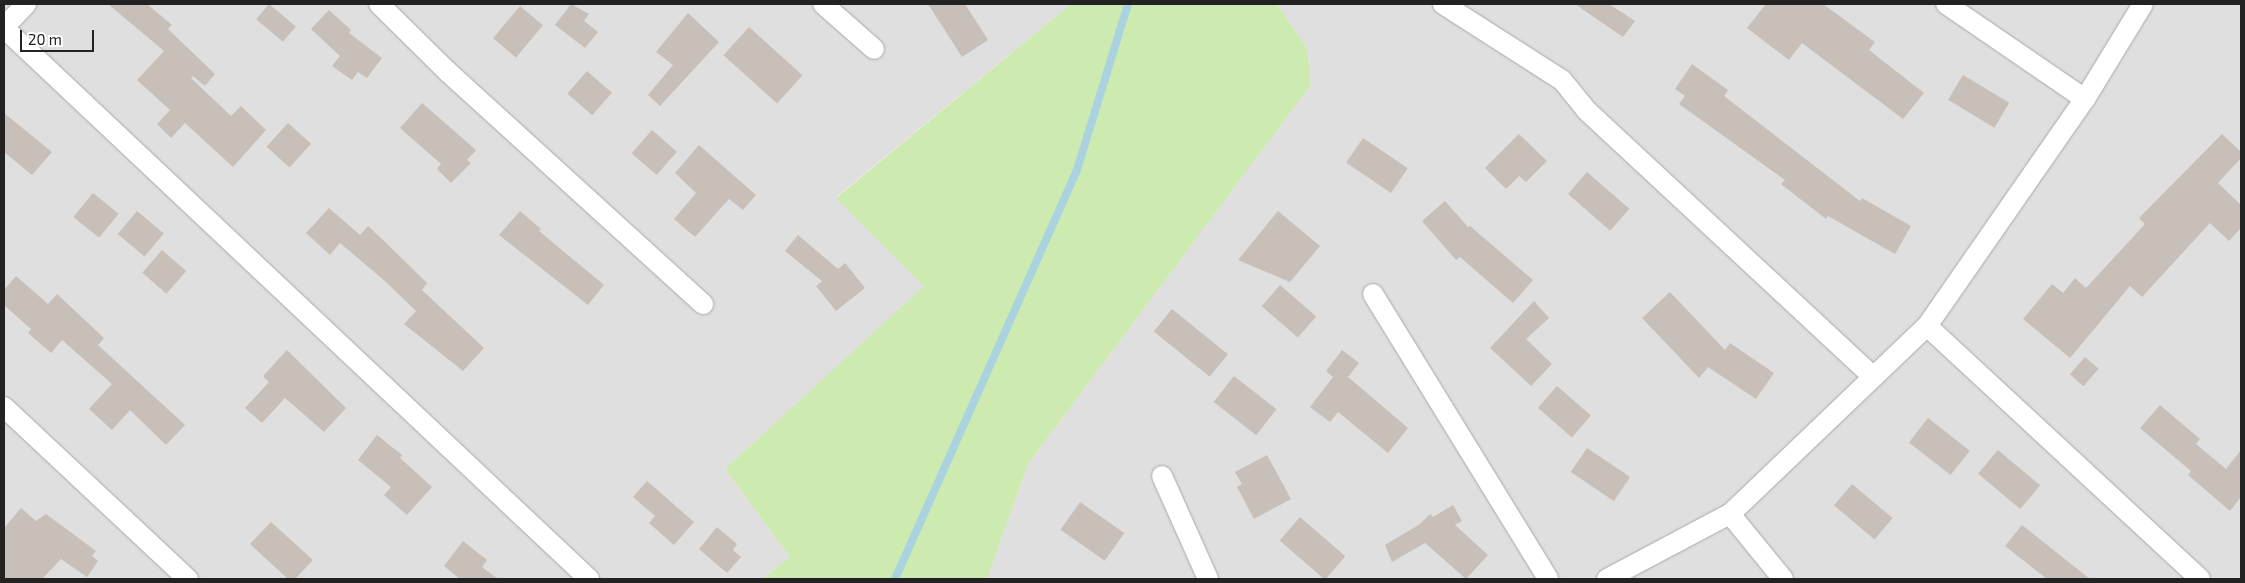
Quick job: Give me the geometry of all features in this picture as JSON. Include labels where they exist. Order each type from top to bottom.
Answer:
[{"type":"street","points":[[26,4],[4,28],[589,579]]},
{"type":"street","points":[[379,4],[448,72],[703,304]]},
{"type":"street","points":[[823,4],[874,49]]},
{"type":"street","points":[[1443,4],[1562,80],[1586,110],[1873,377]]},
{"type":"street","points":[[1946,4],[2085,99]]},
{"type":"street","points":[[1607,579],[1730,514],[1927,326],[2085,99],[2143,4]]},
{"type":"street","points":[[1373,294],[1548,579]]},
{"type":"street","points":[[1927,326],[2200,579]]},
{"type":"street","points":[[4,407],[188,579]]},
{"type":"street","points":[[1162,476],[1208,579]]},
{"type":"street","points":[[1730,514],[1783,579]]},
{"type":"shaded area","points":[[4,4],[1071,4],[836,197],[925,286],[725,469],[790,557],[762,579],[4,579]]},
{"type":"shaded area","points":[[1277,4],[2241,4],[2241,579],[987,579],[1028,464],[1311,85],[1307,48]]},
{"type":"green space","points":[[1071,4],[1277,4],[1307,48],[1311,85],[1028,464],[987,579],[762,579],[790,557],[725,469],[924,286],[836,198]]},
{"type":"building","points":[[108,4],[147,4],[172,25],[168,29],[215,74],[205,86],[193,76],[191,78],[231,116],[241,106],[266,130],[233,167],[185,123],[171,138],[157,124],[170,110],[137,80],[164,51]]},
{"type":"building","points":[[269,4],[296,26],[283,42],[256,19]]},
{"type":"building","points":[[571,4],[589,14],[584,21],[598,32],[585,48],[555,25]]},
{"type":"building","points":[[928,4],[965,4],[988,40],[962,57]]},
{"type":"building","points":[[1575,4],[1609,4],[1635,21],[1623,37]]},
{"type":"building","points":[[1766,4],[1823,4],[1875,42],[1869,50],[1924,93],[1903,119],[1802,43],[1789,60],[1747,28]]},
{"type":"building","points":[[520,6],[543,25],[516,57],[493,38]]},
{"type":"building","points":[[329,10],[351,30],[349,33],[382,58],[367,78],[358,72],[352,80],[332,66],[340,56],[311,29]]},
{"type":"building","points":[[688,13],[719,42],[660,106],[648,95],[673,65],[656,52]]},
{"type":"building","points":[[749,27],[803,75],[777,103],[724,55]]},
{"type":"building","points":[[1692,64],[1728,90],[1724,96],[1860,201],[1862,198],[1911,226],[1895,254],[1828,216],[1826,219],[1781,184],[1785,180],[1679,104],[1685,96],[1675,89]]},
{"type":"building","points":[[587,71],[612,93],[592,115],[567,94]]},
{"type":"building","points":[[1963,75],[2009,103],[1994,128],[1948,100]]},
{"type":"building","points":[[422,103],[476,150],[467,160],[471,163],[451,183],[437,169],[441,164],[400,128]]},
{"type":"building","points":[[4,113],[52,152],[32,175],[4,152]]},
{"type":"building","points":[[288,123],[311,144],[290,168],[267,147]]},
{"type":"building","points":[[652,130],[677,152],[657,175],[632,153]]},
{"type":"building","points":[[1519,134],[1547,161],[1526,182],[1519,176],[1506,189],[1485,168]]},
{"type":"building","points":[[2222,134],[2241,152],[2241,158],[2218,183],[2241,205],[2241,228],[2229,241],[2210,223],[2142,297],[2130,286],[2070,358],[2023,319],[2052,284],[2063,293],[2075,278],[2086,288],[2145,224],[2139,218]]},
{"type":"building","points":[[1363,138],[1408,168],[1391,193],[1346,163]]},
{"type":"building","points":[[699,145],[756,195],[743,210],[729,199],[695,237],[674,219],[696,193],[675,173]]},
{"type":"building","points":[[1587,172],[1629,209],[1610,231],[1568,194]]},
{"type":"building","points":[[93,193],[119,214],[99,238],[73,217]]},
{"type":"building","points":[[1445,201],[1468,227],[1470,226],[1533,280],[1513,303],[1460,257],[1456,260],[1422,221]]},
{"type":"building","points":[[329,208],[360,235],[368,226],[427,283],[422,290],[484,348],[463,371],[404,324],[416,311],[385,281],[340,243],[330,255],[306,233]]},
{"type":"building","points":[[137,211],[164,233],[145,256],[118,234]]},
{"type":"building","points":[[520,211],[541,229],[539,231],[604,285],[588,305],[499,235]]},
{"type":"building","points":[[1278,211],[1320,246],[1290,282],[1238,260]]},
{"type":"building","points":[[798,235],[838,269],[845,263],[865,288],[836,311],[816,286],[822,281],[785,251]]},
{"type":"building","points":[[162,250],[186,271],[166,294],[142,273]]},
{"type":"building","points":[[16,276],[48,304],[57,294],[104,338],[98,345],[185,425],[166,445],[130,410],[112,430],[89,409],[112,384],[62,340],[51,353],[28,333],[31,329],[4,305],[4,290]]},
{"type":"building","points":[[1280,285],[1316,316],[1298,338],[1262,306]]},
{"type":"building","points":[[1670,292],[1725,350],[1730,343],[1774,373],[1756,399],[1708,367],[1699,378],[1642,318]]},
{"type":"building","points":[[1534,301],[1549,318],[1526,339],[1552,364],[1531,386],[1490,348]]},
{"type":"building","points":[[1172,309],[1228,354],[1210,377],[1154,332]]},
{"type":"building","points":[[287,350],[346,408],[324,432],[285,398],[262,423],[245,408],[269,382],[263,376]]},
{"type":"building","points":[[1342,350],[1359,363],[1348,377],[1408,428],[1388,453],[1338,412],[1330,422],[1310,407],[1333,377],[1326,371]]},
{"type":"building","points":[[2085,357],[2099,369],[2083,386],[2070,374]]},
{"type":"building","points":[[1234,376],[1277,409],[1256,435],[1214,402]]},
{"type":"building","points":[[1557,386],[1591,416],[1572,437],[1538,408]]},
{"type":"building","points":[[2160,405],[2200,439],[2196,444],[2226,469],[2241,450],[2241,497],[2230,511],[2188,475],[2191,471],[2140,428]]},
{"type":"building","points":[[1928,418],[1970,451],[1951,475],[1909,442]]},
{"type":"building","points":[[377,435],[402,455],[400,458],[432,487],[407,515],[384,495],[391,487],[358,460]]},
{"type":"building","points":[[1587,448],[1630,477],[1614,501],[1571,472]]},
{"type":"building","points":[[1998,450],[2040,485],[2020,509],[1978,474]]},
{"type":"building","points":[[1267,455],[1291,499],[1254,519],[1237,487],[1242,484],[1235,472]]},
{"type":"building","points":[[647,481],[694,522],[674,545],[649,523],[655,516],[633,497]]},
{"type":"building","points":[[1852,484],[1893,518],[1875,540],[1834,505]]},
{"type":"building","points":[[1080,502],[1124,533],[1105,561],[1060,530]]},
{"type":"building","points":[[1453,505],[1462,521],[1455,525],[1488,555],[1466,579],[1425,543],[1392,562],[1385,545],[1420,524],[1430,514],[1433,517]]},
{"type":"building","points":[[21,508],[36,521],[46,514],[96,551],[92,556],[98,561],[87,577],[61,559],[42,579],[4,579],[4,528]]},
{"type":"building","points":[[1300,517],[1345,556],[1324,579],[1280,540]]},
{"type":"building","points":[[271,522],[313,560],[295,579],[288,579],[250,544]]},
{"type":"building","points":[[2022,525],[2090,579],[2047,579],[2005,546]]},
{"type":"building","points":[[717,527],[737,544],[733,550],[741,557],[727,573],[699,549]]},
{"type":"building","points":[[463,541],[487,560],[482,567],[498,579],[460,579],[444,566]]},
{"type":"waterway","points":[[895,579],[1076,173],[1128,4]]}]
